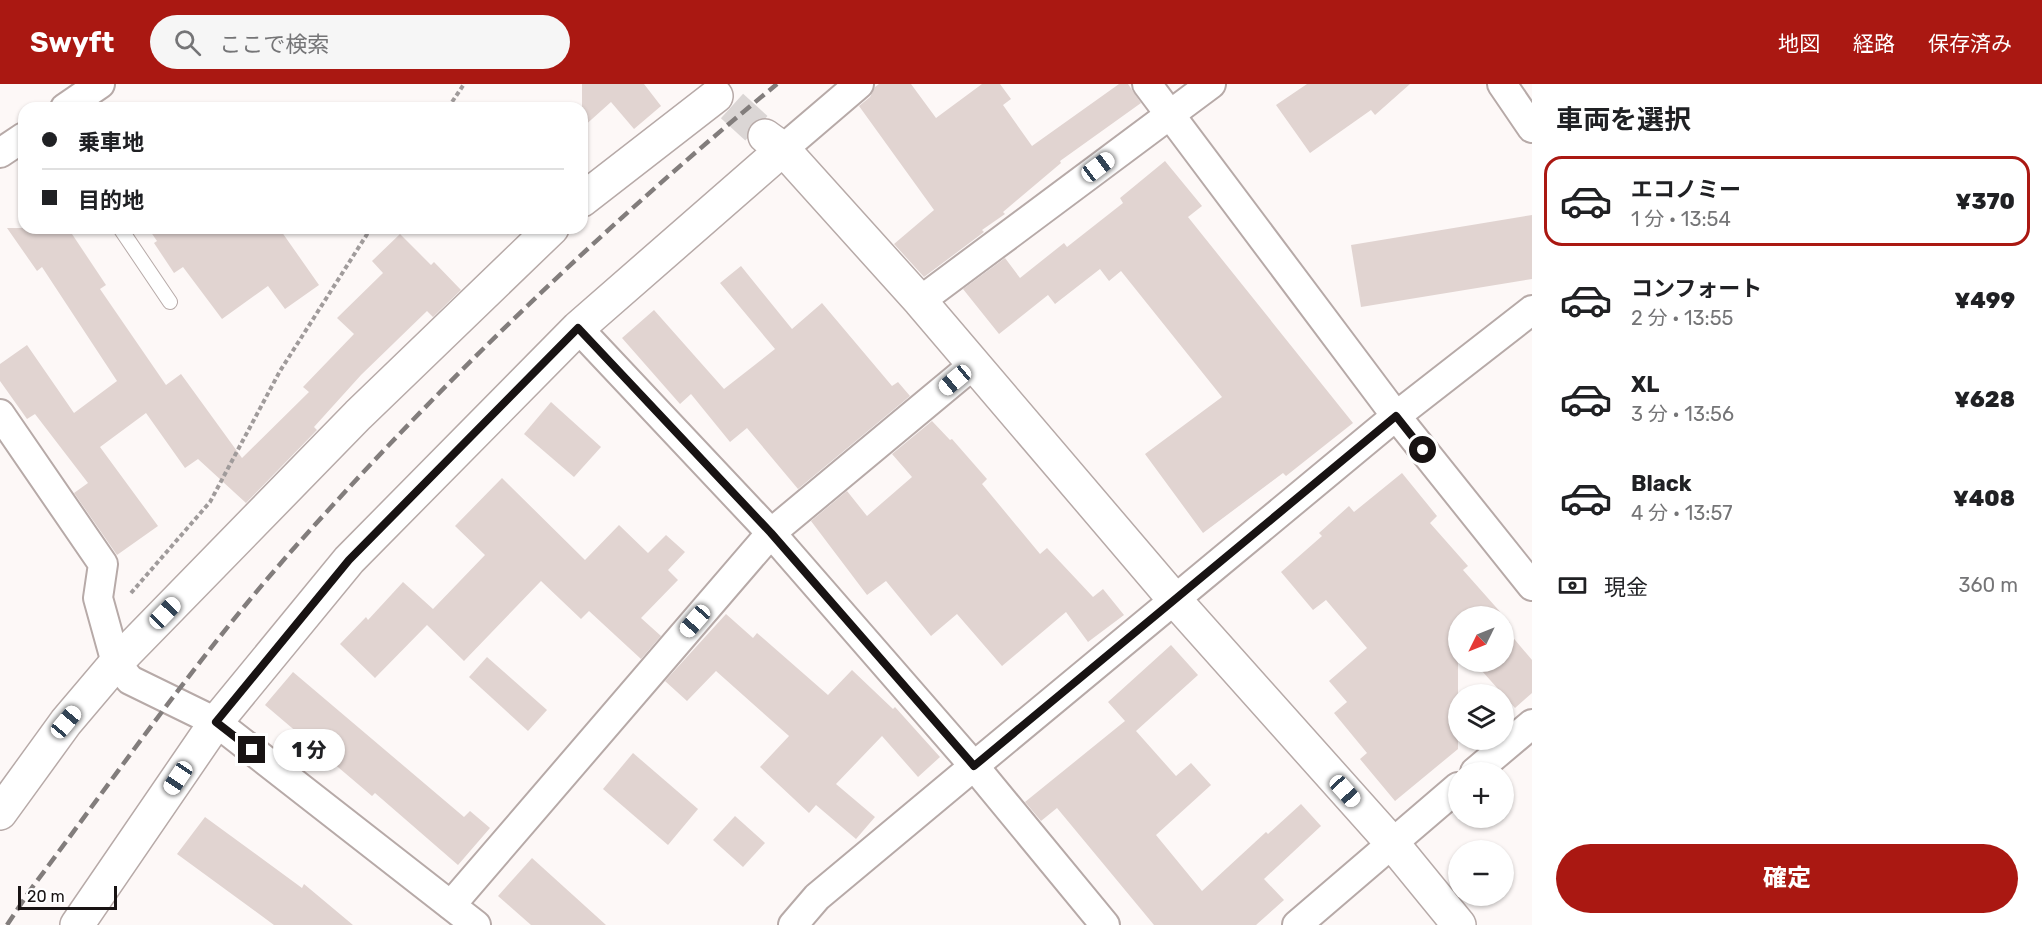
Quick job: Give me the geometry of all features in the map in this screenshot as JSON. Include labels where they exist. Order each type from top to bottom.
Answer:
[{"type":"street","points":[[74,102],[100,84]]},
{"type":"street","points":[[77,925],[216,722],[349,560],[578,328],[774,143],[859,84]]},
{"type":"street","points":[[1147,84],[1396,416],[1532,586]]},
{"type":"street","points":[[920,301],[1169,113],[1211,84]]},
{"type":"street","points":[[1502,84],[1532,128]]},
{"type":"street","points":[[588,195],[721,93]]},
{"type":"street","points":[[0,153],[18,141]]},
{"type":"street","points":[[774,143],[920,301],[1174,599],[1392,843],[1459,925]]},
{"type":"street","points":[[0,813],[66,722],[116,663],[358,415],[546,234]]},
{"type":"street","points":[[793,925],[817,897],[1174,599],[1396,416],[1532,310]]},
{"type":"street","points":[[578,328],[771,533],[974,766],[1105,925]]},
{"type":"street","points":[[451,905],[771,533],[973,365]]},
{"type":"street","points":[[0,414],[103,564],[98,598],[116,663],[130,680],[216,722],[476,925]]},
{"type":"street","points":[[1487,762],[1532,724]]},
{"type":"street","points":[[1297,925],[1448,795]]},
{"type":"lane","points":[[124,234],[170,302]]},
{"type":"path","points":[[452,102],[464,84]]},
{"type":"path","points":[[105,623],[210,502],[280,371],[367,234]]},
{"type":"building","points":[[582,84],[644,84],[661,106],[634,129],[611,102],[588,123],[588,102],[582,102]]},
{"type":"building","points":[[879,84],[911,84],[936,118],[982,84],[1000,84],[1011,99],[1003,105],[1032,146],[1119,84],[1128,84],[1141,103],[1060,161],[1061,163],[1003,212],[1005,214],[982,230],[984,232],[924,277],[894,244],[934,210],[859,106],[870,97]]},
{"type":"building","points":[[1307,84],[1410,84],[1375,115],[1371,110],[1310,153],[1276,105]]},
{"type":"building","points":[[1165,161],[1202,206],[1188,217],[1353,423],[1286,476],[1283,473],[1203,533],[1145,454],[1222,397],[1121,271],[1109,281],[1100,269],[1055,304],[1048,295],[999,334],[963,289],[1005,258],[1020,278],[1064,243],[1067,247],[1123,203],[1120,198]]},
{"type":"building","points":[[1532,215],[1532,279],[1361,307],[1351,245]]},
{"type":"building","points":[[7,228],[18,228],[18,234],[72,234],[106,285],[100,289],[166,385],[181,374],[242,458],[309,392],[303,387],[354,334],[337,318],[383,273],[372,261],[400,234],[431,265],[434,262],[461,290],[433,317],[427,311],[361,375],[314,427],[317,430],[246,503],[198,459],[185,468],[146,413],[100,447],[158,526],[117,555],[74,493],[88,483],[35,414],[27,419],[0,381],[0,364],[27,345],[74,413],[117,381],[42,267],[37,271]]},
{"type":"building","points":[[152,234],[283,234],[319,285],[285,309],[268,286],[222,319],[183,267],[174,273],[154,243],[157,241]]},
{"type":"building","points":[[741,266],[792,329],[822,303],[892,386],[898,382],[910,396],[798,489],[747,428],[730,442],[691,394],[680,404],[622,338],[654,310],[724,389],[775,349],[720,283]]},
{"type":"building","points":[[551,402],[601,447],[574,477],[524,434]]},
{"type":"building","points":[[932,421],[950,440],[952,439],[987,479],[982,484],[1040,554],[1047,548],[1093,597],[1103,589],[1124,615],[1088,642],[1066,612],[1002,666],[957,614],[931,636],[886,581],[867,595],[811,521],[847,491],[867,516],[912,477],[892,454]]},
{"type":"building","points":[[1402,473],[1437,516],[1430,523],[1468,566],[1463,570],[1495,606],[1448,606],[1448,672],[1458,672],[1458,684],[1448,684],[1448,750],[1457,750],[1395,801],[1360,759],[1367,753],[1334,713],[1347,702],[1329,681],[1367,648],[1326,600],[1313,610],[1281,572],[1322,536],[1319,533],[1349,506],[1354,512]]},
{"type":"building","points":[[502,478],[585,560],[619,525],[648,553],[666,535],[685,552],[668,570],[678,580],[641,618],[661,636],[641,659],[589,611],[581,619],[541,581],[464,661],[427,625],[375,678],[340,644],[366,617],[368,620],[403,582],[433,609],[485,555],[455,526]]},
{"type":"building","points":[[726,614],[753,638],[757,633],[828,695],[852,670],[893,709],[895,707],[940,757],[918,777],[882,736],[836,784],[875,817],[856,839],[816,805],[809,813],[760,767],[789,736],[716,671],[687,701],[665,681]]},
{"type":"building","points":[[1514,639],[1532,660],[1532,693],[1515,708],[1514,684],[1494,684],[1483,672],[1514,672]]},
{"type":"building","points":[[1171,645],[1198,675],[1136,731],[1176,776],[1191,763],[1211,785],[1156,835],[1202,891],[1266,832],[1268,834],[1301,804],[1321,826],[1264,879],[1284,900],[1256,925],[1154,925],[1057,808],[1041,821],[1025,802],[1125,721],[1108,702]]},
{"type":"building","points":[[487,657],[547,710],[528,731],[469,677]]},
{"type":"building","points":[[293,672],[464,817],[470,811],[490,828],[458,865],[375,793],[372,796],[265,705]]},
{"type":"building","points":[[633,753],[698,809],[668,845],[603,789]]},
{"type":"building","points":[[735,816],[765,843],[743,867],[713,840]]},
{"type":"building","points":[[205,817],[302,888],[304,884],[353,925],[274,925],[177,854]]},
{"type":"building","points":[[532,858],[606,925],[531,925],[498,896]]},
{"type":"tunnel","points":[[732,106],[765,136]]},
{"type":"railway","points":[[7,925],[31,889],[192,672],[260,588],[351,485],[527,306],[650,192],[777,84]]},
{"type":"route","points":[[252,750],[216,722],[349,560],[578,328],[771,533],[974,766],[1396,416],[1423,450]]}]
